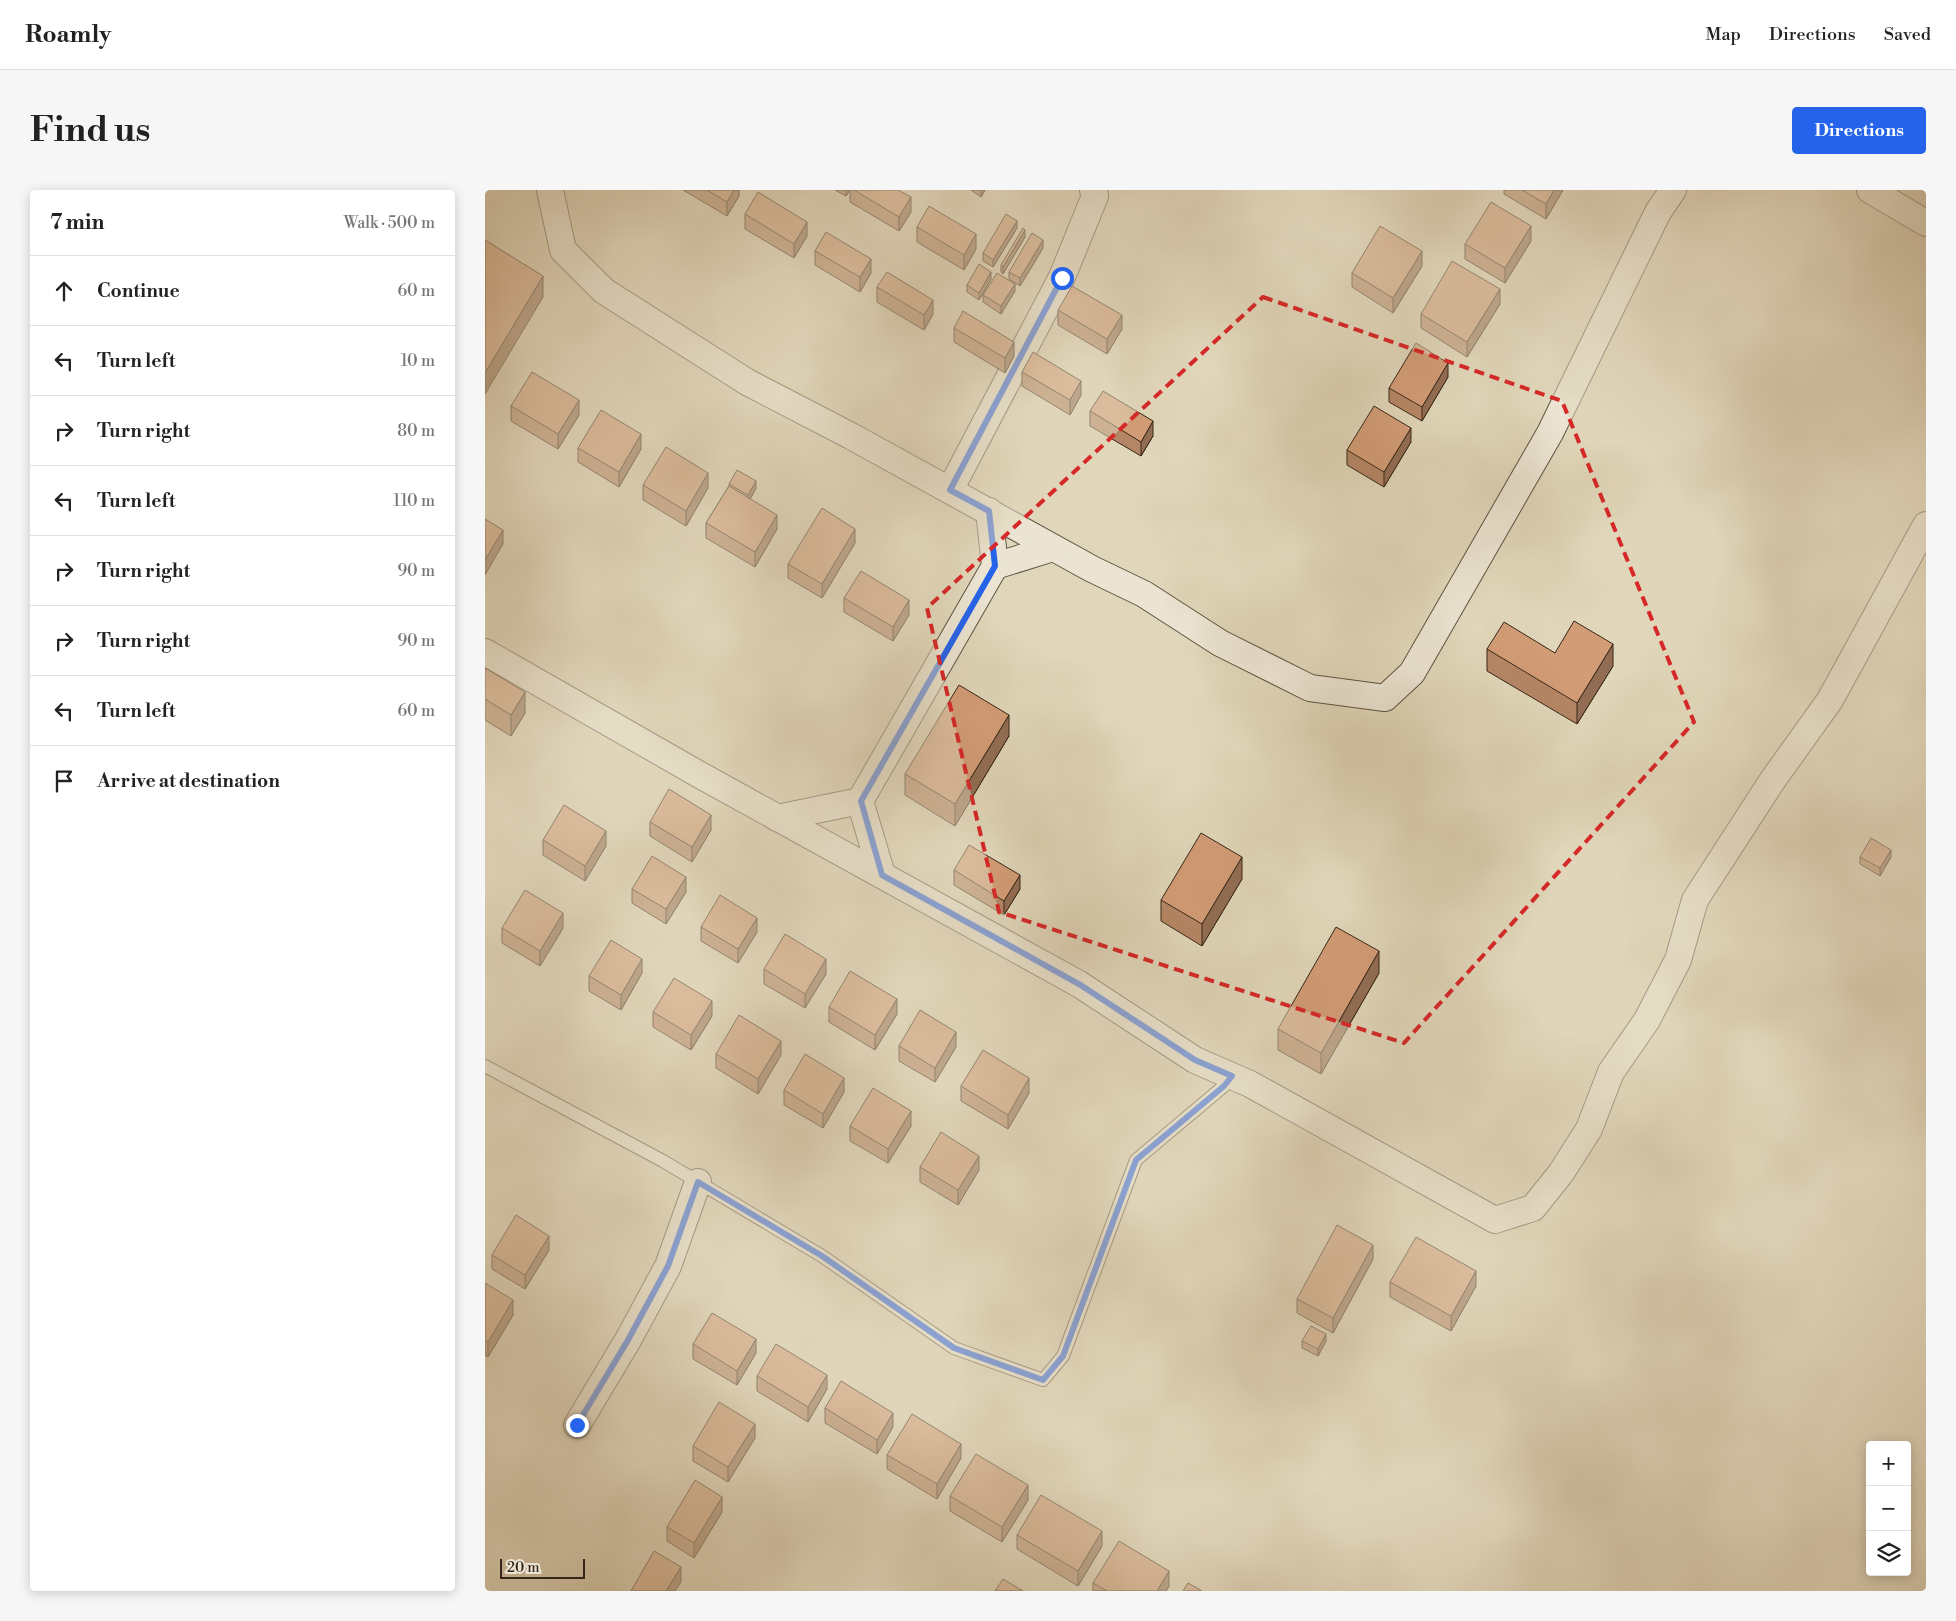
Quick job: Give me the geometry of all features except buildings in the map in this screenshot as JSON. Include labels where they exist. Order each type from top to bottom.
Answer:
[{"type":"street","points":[[551,190],[563,250],[604,291],[747,382],[989,511],[1053,548],[1144,594],[1220,643],[1311,688],[1385,698],[1412,673],[1545,441],[1658,212],[1673,190]]},
{"type":"street","points":[[950,490],[1062,278],[1095,196],[1093,190]]},
{"type":"street","points":[[1870,190],[1926,223]]},
{"type":"street","points":[[882,875],[861,801],[995,566],[989,511]]},
{"type":"street","points":[[485,652],[777,818],[1079,984],[1195,1060],[1250,1084],[1495,1220],[1533,1208],[1561,1173],[1589,1129],[1611,1072],[1647,1020],[1678,960],[1695,900],[1830,700],[1926,525]]},
{"type":"street","points":[[995,566],[1053,548]]},
{"type":"street","points":[[777,818],[861,801]]},
{"type":"street","points":[[577,1425],[628,1340],[668,1266],[698,1182]]},
{"type":"lane","points":[[485,1066],[663,1161],[822,1256],[954,1348],[1043,1380],[1063,1356],[1136,1160],[1224,1086],[1232,1076]]},
{"type":"highlighted area","points":[[1263,297],[1562,401],[1694,722],[1404,1043],[999,912],[927,608]]},
{"type":"route","points":[[577,1425],[628,1340],[668,1266],[698,1182],[822,1256],[954,1348],[1043,1380],[1063,1356],[1136,1160],[1224,1086],[1232,1076],[1195,1060],[1079,984],[882,875],[861,801],[995,566],[989,511],[950,490],[1062,278]]}]
